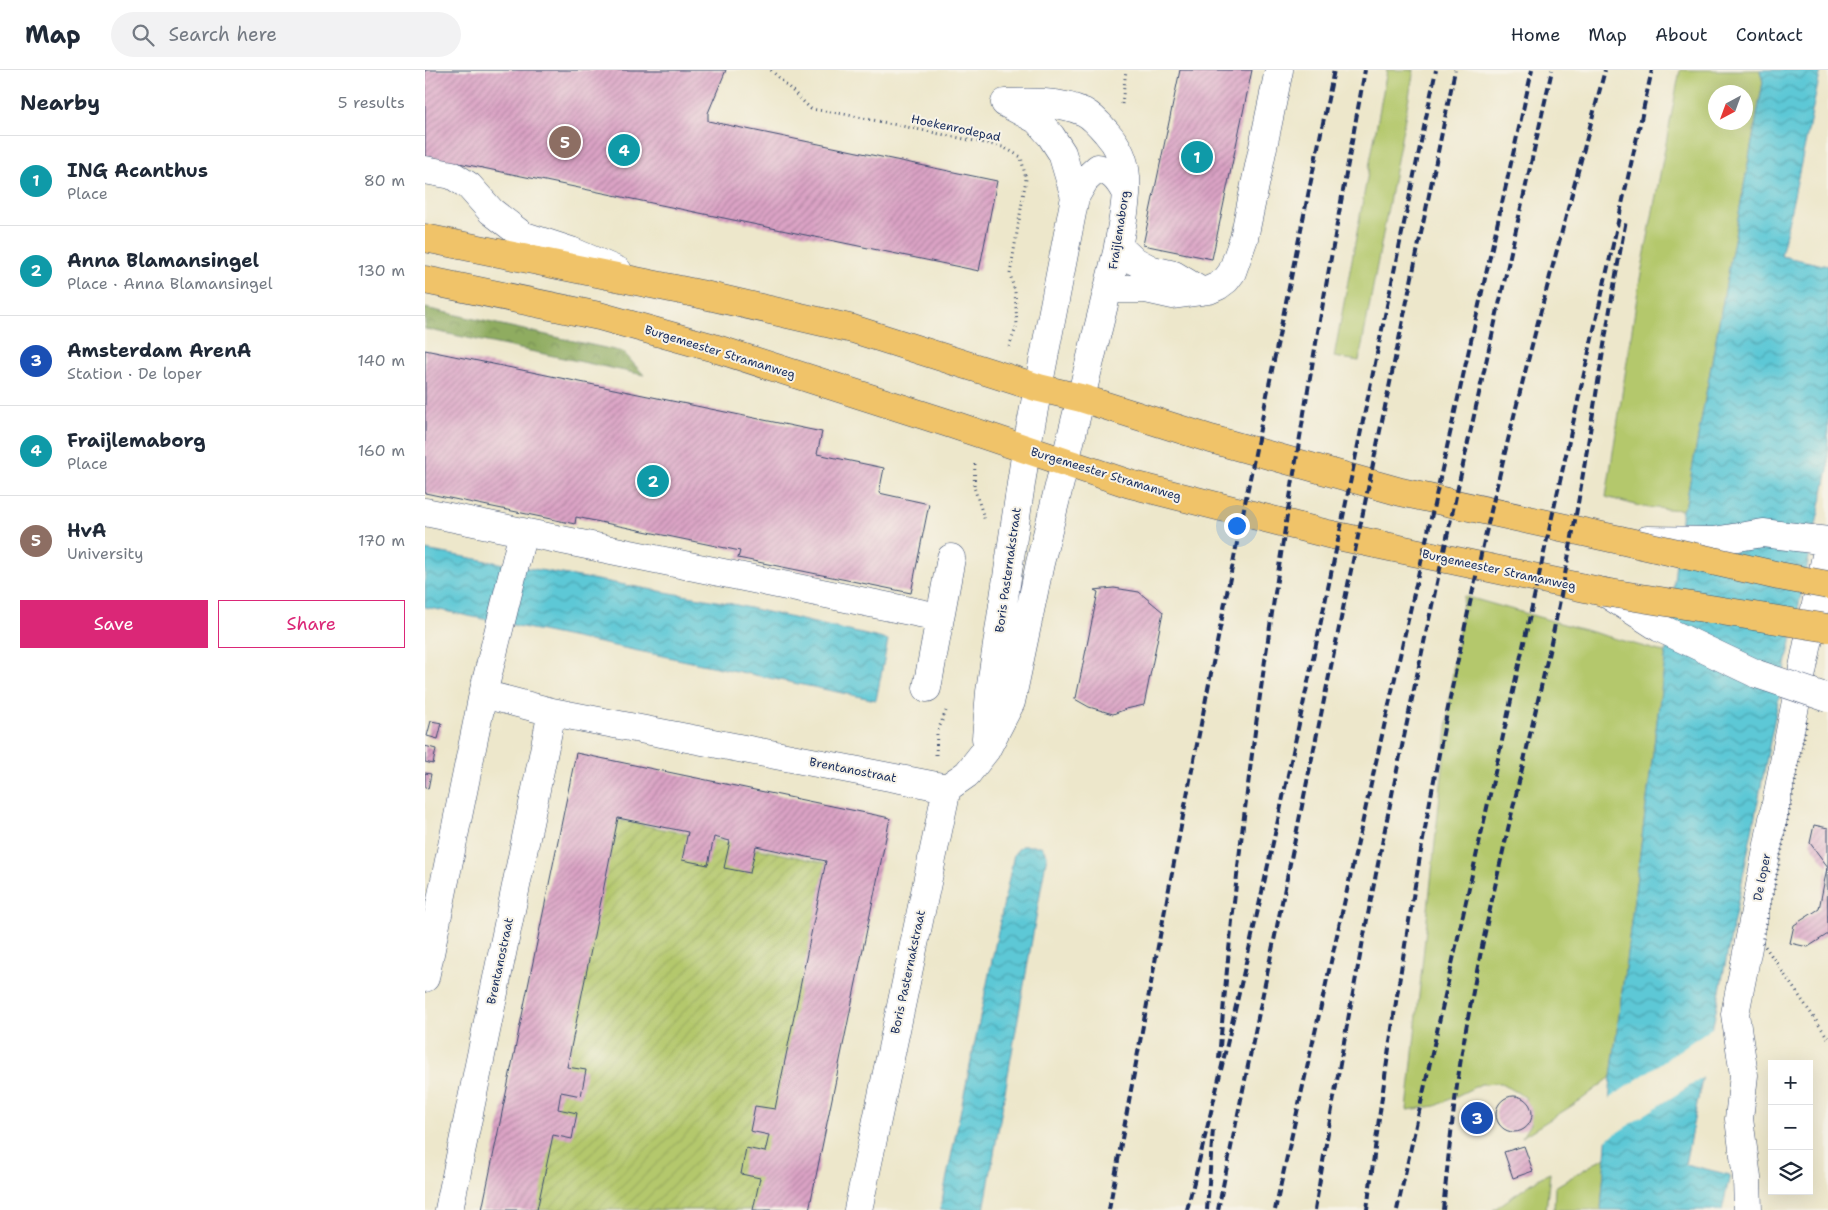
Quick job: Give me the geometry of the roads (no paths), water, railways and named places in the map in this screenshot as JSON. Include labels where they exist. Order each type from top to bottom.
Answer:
[{"type":"main road","points":[[425,238],[649,284],[853,329],[1000,374],[1039,388],[1081,398],[1211,439],[1401,492],[1779,576],[1828,585]]},
{"type":"main road","name":"Burgemeester Stramanweg","points":[[425,280],[599,316],[711,347],[1131,484],[1328,534],[1605,592],[1828,628]]},
{"type":"street","points":[[1108,288],[1145,289],[1173,295],[1209,290],[1219,286],[1226,280],[1232,272],[1244,238],[1279,70]]},
{"type":"street","name":"Fraijlemaborg","points":[[1039,388],[1075,197],[1062,153],[1051,136],[1037,120],[1005,103],[1039,102],[1084,112],[1099,123],[1119,148],[1127,177],[1118,246],[1065,462]]},
{"type":"street","points":[[1075,197],[1085,180],[1098,168],[1110,172],[1118,180],[1125,192]]},
{"type":"street","points":[[425,170],[452,176],[469,186],[491,211],[522,235],[571,251],[649,284]]},
{"type":"street","points":[[1118,246],[1139,263],[1152,270],[1174,275],[1199,290]]},
{"type":"street","name":"Boris Pasternakstraat","points":[[985,750],[990,692],[1026,450],[1039,388]]},
{"type":"street","points":[[947,788],[967,774],[985,750],[1011,702],[1040,564],[1065,462]]},
{"type":"street","points":[[425,512],[520,545],[939,617]]},
{"type":"street","points":[[1620,540],[1714,541],[1763,533],[1828,541]]},
{"type":"street","points":[[425,978],[483,694],[520,545]]},
{"type":"street","name":"De loper","points":[[1748,1210],[1747,1178],[1739,1119],[1743,1075],[1735,1014],[1828,546]]},
{"type":"street","points":[[927,688],[951,558]]},
{"type":"street","points":[[1605,592],[1660,628],[1757,674],[1818,706]]},
{"type":"street","name":"Brentanostraat","points":[[483,694],[552,712],[947,788]]},
{"type":"street","name":"Brentanostraat","points":[[449,1210],[552,712]]},
{"type":"street","name":"Boris Pasternakstraat","points":[[858,1210],[947,788]]},
{"type":"water","points":[[1760,70],[1821,70],[1781,256],[1828,266],[1828,469],[1777,707],[1685,1164],[1730,1175],[1722,1210],[1601,1210],[1611,1077],[1666,652],[1682,510],[1686,503],[1763,82]]},
{"type":"water","points":[[425,550],[728,603],[888,640],[876,700],[425,607]]},
{"type":"water","points":[[1021,846],[1041,846],[1047,855],[984,1210],[940,1210],[1014,854]]},
{"type":"railway","points":[[1109,1210],[1162,924],[1218,639],[1334,70]]},
{"type":"railway","points":[[1219,1059],[1231,935],[1261,687],[1300,440],[1365,70]]},
{"type":"railway","points":[[1187,1210],[1286,784],[1436,70]]},
{"type":"railway","points":[[1218,1210],[1455,70]]},
{"type":"railway","points":[[1275,1210],[1532,70]]},
{"type":"railway","points":[[1315,1210],[1339,1067],[1395,781],[1456,496],[1552,70]]},
{"type":"railway","points":[[1367,1210],[1404,951],[1451,694],[1515,410],[1605,70]]},
{"type":"railway","points":[[1397,1210],[1652,70]]},
{"type":"railway","points":[[1443,1210],[1455,1097],[1475,979],[1554,629],[1583,476],[1626,220]]},
{"type":"railway","points":[[1207,1210],[1213,1129]]},
{"type":"place","name":"HvA","points":[[565,142]]},
{"type":"place","name":"Fraijlemaborg","points":[[624,150]]},
{"type":"place","name":"ING Acanthus","points":[[1197,157]]},
{"type":"place","name":"Anna Blamansingel","points":[[653,481]]},
{"type":"place","name":"Amsterdam ArenA","points":[[1477,1118]]}]
